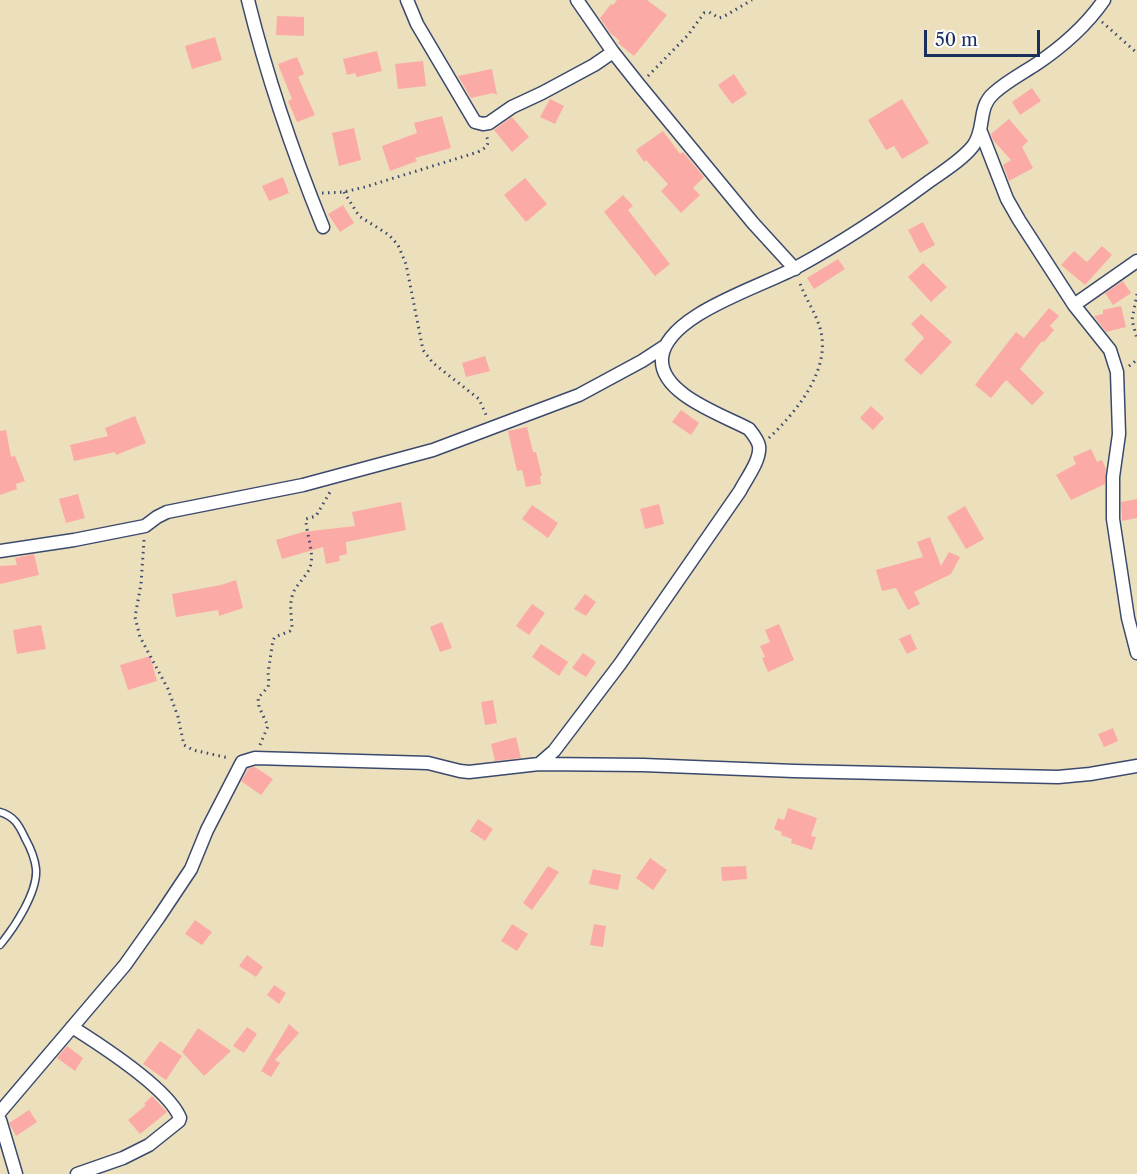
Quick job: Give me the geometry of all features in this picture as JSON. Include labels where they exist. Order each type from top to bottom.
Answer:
[{"type":"street","points":[[248,0],[265,66],[308,192],[323,227]]},
{"type":"street","points":[[407,0],[417,24],[475,122],[483,124],[496,119],[512,107],[594,65],[613,52]]},
{"type":"street","points":[[577,0],[640,86],[753,223],[795,269]]},
{"type":"street","points":[[0,551],[145,526],[167,512],[293,487],[433,450],[493,429],[579,394],[642,361],[665,346],[678,330],[697,315],[726,298],[795,269],[873,223],[947,169],[973,146],[981,132],[983,109],[992,94],[1067,41],[1094,16],[1104,0]]},
{"type":"street","points":[[981,132],[1008,199],[1074,305],[1110,350],[1117,372],[1119,434],[1113,477],[1113,519],[1128,618],[1137,653]]},
{"type":"street","points":[[1074,305],[1137,261]]},
{"type":"street","points":[[539,764],[554,751],[620,664],[740,491],[756,461],[759,448],[756,438],[749,429],[685,396],[672,385],[665,374],[662,360],[665,346]]},
{"type":"street","points":[[0,1112],[125,964],[190,870],[207,830],[242,762],[255,758],[428,763],[469,772],[539,764],[1058,777],[1137,766]]},
{"type":"street","points":[[72,1027],[111,1052],[155,1087],[176,1110],[180,1118],[149,1145],[123,1158],[77,1174]]},
{"type":"street","points":[[0,1119],[16,1174]]},
{"type":"lane","points":[[0,812],[8,814],[16,821],[29,845],[36,870],[34,884],[19,921],[0,945]]},
{"type":"path","points":[[640,86],[688,35],[704,13],[709,12],[720,18],[752,0]]},
{"type":"path","points":[[1094,16],[1137,53]]},
{"type":"path","points":[[308,192],[344,192],[478,153],[489,143],[483,124]]},
{"type":"path","points":[[344,192],[359,216],[389,235],[398,245],[406,264],[423,350],[433,363],[479,399],[493,429]]},
{"type":"path","points":[[759,448],[785,423],[802,401],[821,359],[823,341],[819,326],[795,269]]},
{"type":"path","points":[[1137,294],[1132,320],[1137,339]]},
{"type":"path","points":[[255,758],[267,731],[266,719],[258,698],[269,683],[268,673],[273,640],[274,637],[290,632],[292,629],[290,611],[294,591],[311,567],[306,519],[316,516],[324,505],[338,475]]},
{"type":"path","points":[[145,526],[141,584],[135,617],[140,636],[168,690],[178,717],[184,745],[193,750],[242,762]]},
{"type":"building","points":[[617,0],[647,0],[667,15],[634,56],[618,43],[620,41],[610,33],[600,18]]},
{"type":"building","points":[[277,16],[304,17],[304,36],[276,35]]},
{"type":"building","points":[[215,37],[222,60],[192,69],[185,46]]},
{"type":"building","points":[[377,51],[382,71],[357,77],[355,73],[347,75],[343,59]]},
{"type":"building","points":[[297,57],[304,74],[298,77],[315,115],[297,122],[288,101],[292,99],[278,64]]},
{"type":"building","points":[[423,61],[426,86],[398,89],[395,64]]},
{"type":"building","points":[[492,69],[497,95],[493,93],[471,98],[458,76]]},
{"type":"building","points":[[734,74],[747,94],[732,104],[718,85]]},
{"type":"building","points":[[1032,88],[1041,101],[1020,115],[1012,102]]},
{"type":"building","points":[[550,99],[564,106],[555,124],[540,117]]},
{"type":"building","points":[[902,99],[929,143],[902,159],[894,146],[886,150],[868,120]]},
{"type":"building","points":[[442,116],[451,148],[415,158],[417,161],[390,171],[382,146],[417,133],[414,123]]},
{"type":"building","points":[[512,117],[529,137],[512,152],[494,130]]},
{"type":"building","points":[[1009,119],[1028,141],[1022,147],[1033,168],[1009,181],[1003,165],[1011,160],[993,140],[991,134]]},
{"type":"building","points":[[354,128],[361,160],[339,166],[332,133]]},
{"type":"building","points":[[663,131],[680,154],[683,152],[704,177],[693,188],[700,195],[681,213],[661,191],[668,184],[646,160],[644,162],[636,150]]},
{"type":"building","points":[[283,177],[289,193],[269,201],[262,186]]},
{"type":"building","points":[[525,178],[547,204],[526,222],[504,195]]},
{"type":"building","points":[[623,195],[633,206],[628,210],[670,264],[655,276],[604,212]]},
{"type":"building","points":[[343,205],[354,223],[340,232],[328,214]]},
{"type":"building","points":[[923,222],[935,245],[920,253],[908,230]]},
{"type":"building","points":[[1102,246],[1112,255],[1085,285],[1061,265],[1074,251],[1087,262]]},
{"type":"building","points":[[838,259],[845,269],[814,289],[807,278]]},
{"type":"building","points":[[923,263],[947,287],[931,302],[908,277]]},
{"type":"building","points":[[1123,281],[1131,293],[1113,305],[1105,293]]},
{"type":"building","points":[[1121,306],[1126,327],[1106,332],[1094,316],[1103,314],[1103,310]]},
{"type":"building","points":[[1049,308],[1059,316],[1050,326],[1054,330],[1044,342],[1042,341],[1020,369],[1044,393],[1032,405],[1006,380],[991,398],[975,385],[1016,332],[1024,338]]},
{"type":"building","points":[[921,314],[952,342],[921,375],[904,360],[924,338],[911,324]]},
{"type":"building","points":[[485,356],[490,371],[466,377],[462,363]]},
{"type":"building","points":[[871,406],[884,418],[873,430],[860,418]]},
{"type":"building","points":[[681,410],[699,423],[691,435],[672,422]]},
{"type":"building","points":[[135,416],[146,443],[116,455],[115,452],[74,461],[70,445],[108,436],[105,428]]},
{"type":"building","points":[[527,427],[542,476],[540,476],[541,484],[526,487],[522,470],[517,471],[508,431]]},
{"type":"building","points":[[6,430],[11,457],[15,456],[25,481],[16,484],[17,489],[0,495],[0,431]]},
{"type":"building","points":[[1091,449],[1097,462],[1102,460],[1106,469],[1105,484],[1071,500],[1056,475],[1076,464],[1073,457]]},
{"type":"building","points":[[78,494],[85,518],[66,523],[59,499]]},
{"type":"building","points":[[1137,499],[1137,518],[1122,521],[1121,502]]},
{"type":"building","points":[[401,502],[406,530],[346,542],[347,554],[339,556],[340,561],[326,564],[323,547],[282,559],[276,540],[303,532],[355,526],[352,512]]},
{"type":"building","points":[[659,504],[664,524],[645,529],[640,509]]},
{"type":"building","points":[[532,505],[558,523],[548,538],[522,519]]},
{"type":"building","points":[[965,506],[984,539],[966,549],[947,517]]},
{"type":"building","points":[[930,537],[941,566],[949,552],[960,557],[951,574],[914,592],[920,604],[908,610],[896,588],[882,591],[876,570],[923,557],[917,542]]},
{"type":"building","points":[[34,554],[39,575],[0,584],[0,566],[17,565],[15,558]]},
{"type":"building","points":[[236,580],[243,608],[219,616],[218,610],[176,617],[172,594]]},
{"type":"building","points":[[585,594],[596,602],[586,616],[574,609]]},
{"type":"building","points":[[532,604],[545,613],[529,635],[516,626]]},
{"type":"building","points":[[442,622],[452,648],[440,652],[430,627]]},
{"type":"building","points":[[779,624],[794,660],[768,672],[760,646],[770,642],[765,630]]},
{"type":"building","points":[[41,625],[46,649],[17,654],[13,630]]},
{"type":"building","points":[[910,634],[917,649],[907,654],[899,639]]},
{"type":"building","points":[[541,644],[568,662],[559,676],[532,657]]},
{"type":"building","points":[[583,653],[596,662],[586,677],[572,668]]},
{"type":"building","points":[[150,656],[157,681],[128,690],[120,665]]},
{"type":"building","points":[[493,700],[497,723],[485,725],[481,702]]},
{"type":"building","points":[[1113,728],[1118,741],[1104,747],[1098,734]]},
{"type":"building","points":[[516,737],[521,758],[495,761],[491,744]]},
{"type":"building","points":[[255,767],[273,779],[261,795],[241,781],[249,768]]},
{"type":"building","points":[[788,808],[817,818],[811,836],[816,837],[812,850],[791,843],[792,839],[781,835],[782,832],[774,829],[778,818],[784,820]]},
{"type":"building","points":[[478,819],[493,829],[485,841],[470,831]]},
{"type":"building","points":[[650,858],[667,870],[653,890],[636,878]]},
{"type":"building","points":[[548,866],[559,872],[532,910],[523,903]]},
{"type":"building","points":[[746,866],[747,879],[722,881],[721,867]]},
{"type":"building","points":[[593,869],[621,875],[618,890],[589,884]]},
{"type":"building","points":[[195,920],[212,932],[202,945],[185,934]]},
{"type":"building","points":[[512,924],[528,934],[517,951],[501,941]]},
{"type":"building","points":[[594,924],[606,926],[603,947],[590,945]]},
{"type":"building","points":[[247,955],[263,967],[256,977],[239,966]]},
{"type":"building","points":[[274,985],[286,993],[279,1004],[267,995]]},
{"type":"building","points":[[289,1024],[299,1033],[275,1060],[280,1063],[271,1077],[261,1071]]},
{"type":"building","points":[[247,1027],[257,1034],[244,1053],[233,1046]]},
{"type":"building","points":[[198,1028],[231,1051],[204,1076],[182,1052]]},
{"type":"building","points":[[160,1041],[182,1056],[166,1080],[143,1064]]},
{"type":"building","points":[[67,1046],[83,1058],[75,1071],[57,1058]]},
{"type":"building","points":[[152,1096],[167,1112],[140,1134],[128,1120],[146,1105],[144,1104]]},
{"type":"building","points":[[29,1110],[37,1122],[16,1136],[9,1123]]}]
